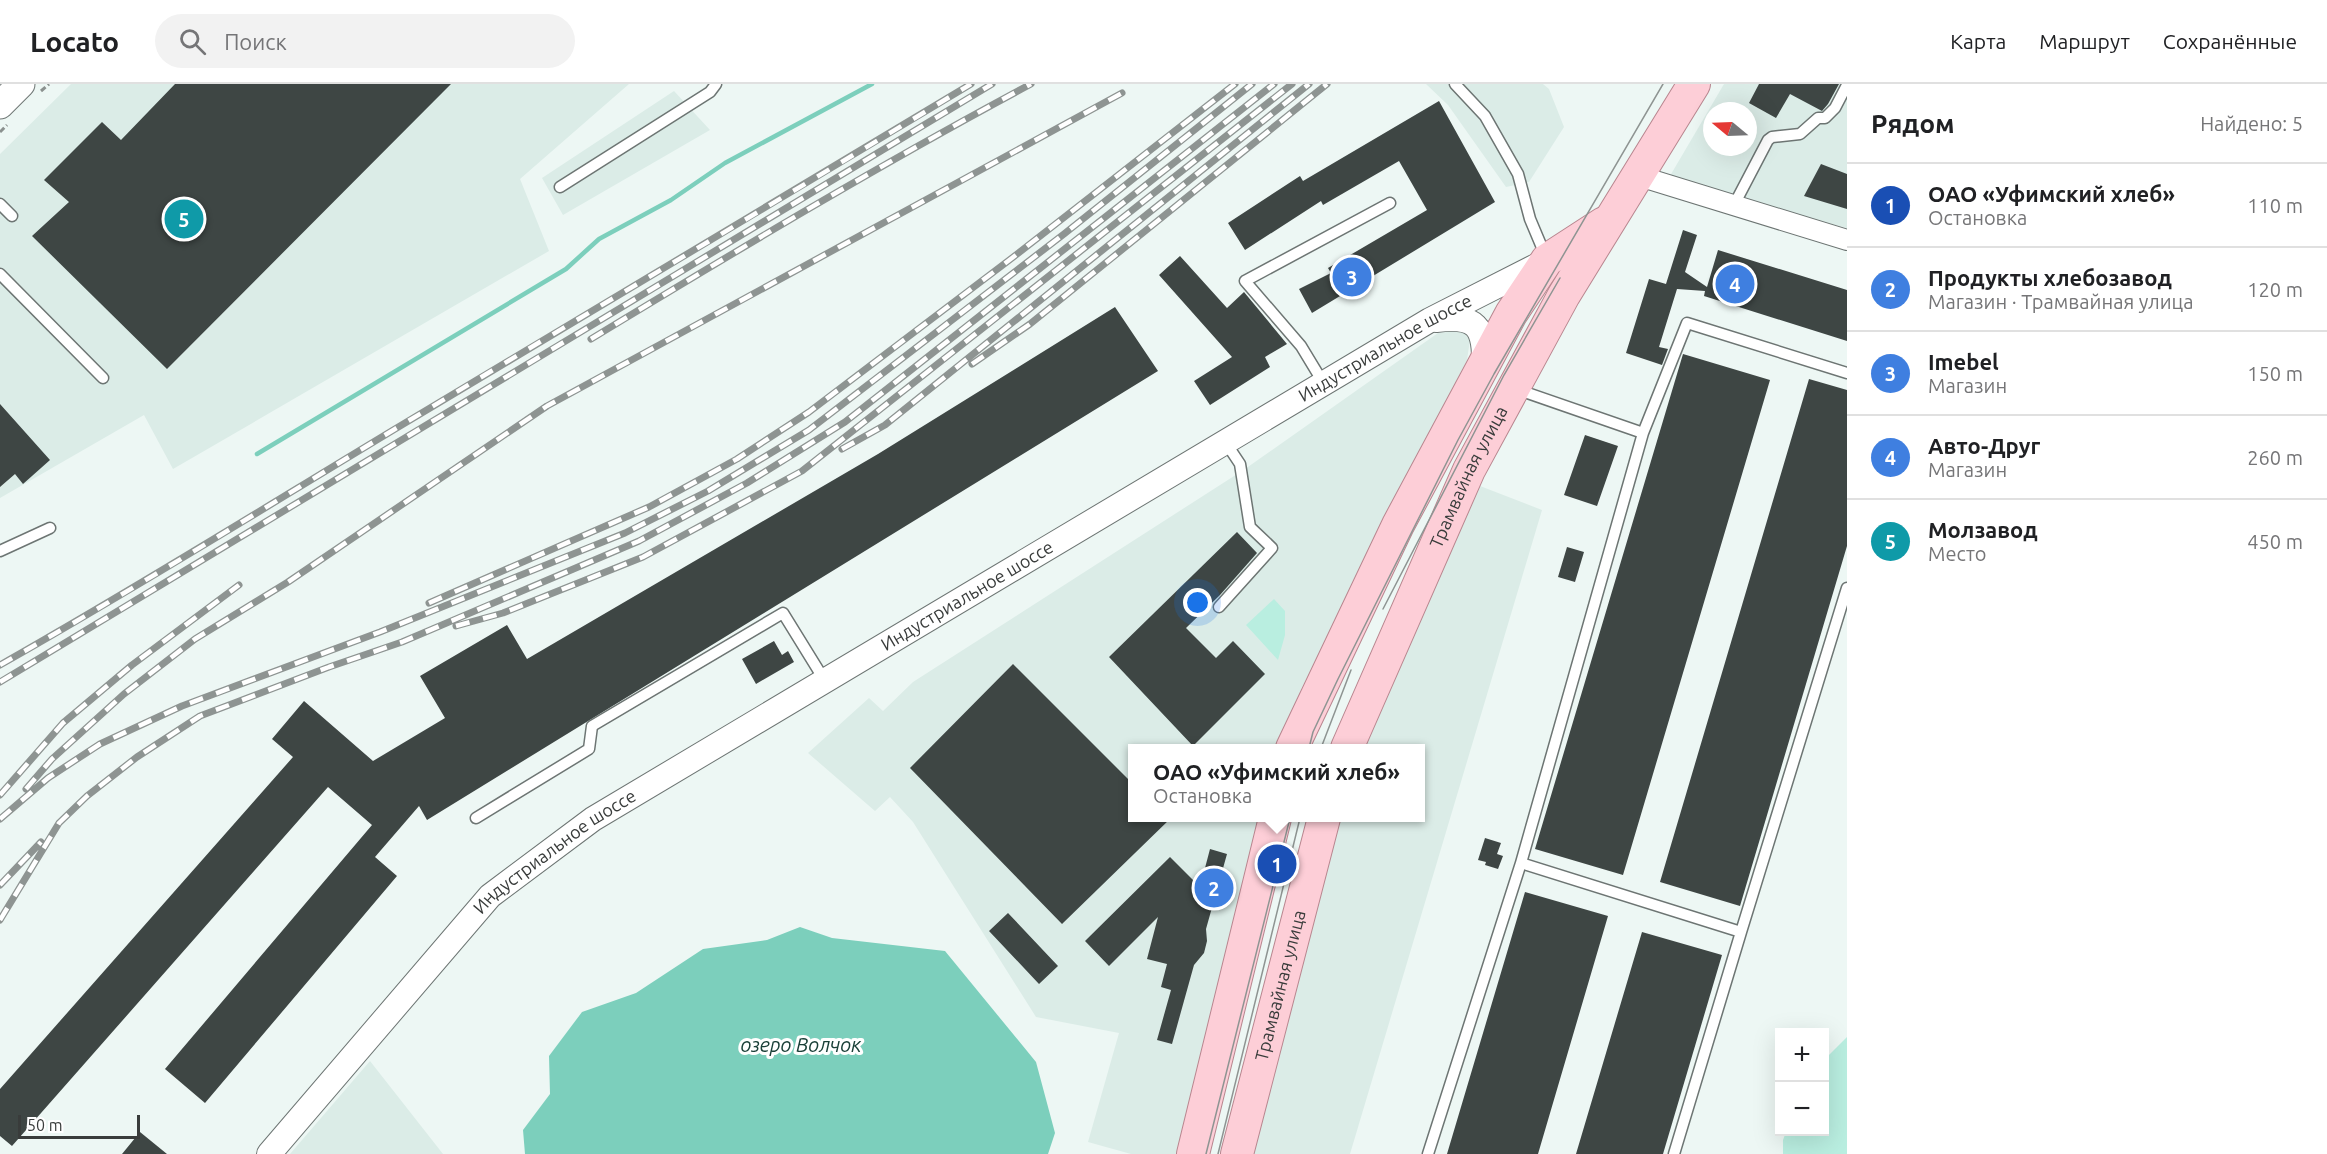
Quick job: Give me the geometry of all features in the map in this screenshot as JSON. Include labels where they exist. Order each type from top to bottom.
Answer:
[{"type":"main road","points":[[0,93],[9,84]]},
{"type":"main road","points":[[0,105],[21,84]]},
{"type":"main road","name":"Индустриальное шоссе","points":[[1547,260],[1612,218],[1694,84]]},
{"type":"main road","name":"Трамвайная улица","points":[[1349,744],[1469,471],[1564,295],[1612,218]]},
{"type":"main road","name":"Трамвайная улица","points":[[1294,744],[1398,525],[1511,314],[1547,260]]},
{"type":"main road","points":[[1193,1154],[1274,822]]},
{"type":"main road","name":"Трамвайная улица","points":[[1236,1154],[1323,822]]},
{"type":"street","points":[[1639,176],[1847,240]]},
{"type":"street","name":"Индустриальное шоссе","points":[[269,1154],[490,896],[593,819],[1430,320],[1547,260]]},
{"type":"street","points":[[1430,320],[1451,318],[1467,321],[1478,327],[1485,342],[1484,365]]},
{"type":"lane","points":[[560,187],[710,92],[716,84]]},
{"type":"lane","points":[[1455,84],[1485,116],[1518,174],[1530,219],[1547,260]]},
{"type":"lane","points":[[1734,205],[1768,140],[1772,137],[1800,134],[1818,118],[1825,118],[1835,108],[1847,86]]},
{"type":"lane","points":[[1324,384],[1301,346],[1245,281],[1390,203]]},
{"type":"lane","points":[[0,204],[12,216]]},
{"type":"lane","points":[[0,274],[103,378]]},
{"type":"lane","points":[[1428,1154],[1521,863],[1643,433],[1687,323],[1847,373]]},
{"type":"lane","points":[[1513,388],[1643,433]]},
{"type":"lane","points":[[1219,607],[1272,548],[1250,527],[1240,464],[1226,442]]},
{"type":"lane","points":[[0,551],[50,528]]},
{"type":"lane","points":[[1674,1154],[1847,588]]},
{"type":"lane","points":[[476,818],[589,749],[592,726],[783,613],[825,681]]},
{"type":"lane","points":[[1521,863],[1742,932]]},
{"type":"shaded area","points":[[71,84],[629,84],[520,179],[549,251],[173,469],[144,415],[0,498],[0,154]]},
{"type":"shaded area","points":[[1426,84],[1543,84],[1549,89],[1564,127],[1529,182],[1506,187],[1448,105]]},
{"type":"shaded area","points":[[1724,84],[1847,84],[1847,228],[1667,181],[1703,120],[1703,156],[1757,156],[1757,102],[1713,102]]},
{"type":"shaded area","points":[[674,91],[710,130],[563,215],[542,178]]},
{"type":"shaded area","points":[[1462,330],[1470,340],[1467,360],[1302,687],[1280,744],[1128,744],[1128,822],[1259,822],[1176,1154],[1131,1154],[1088,1142],[1119,1033],[1036,1017],[913,822],[890,797],[875,811],[808,753],[869,698],[883,711],[913,682],[1245,469],[1438,333]]},
{"type":"shaded area","points":[[1480,486],[1542,510],[1350,1154],[1243,1154],[1331,822],[1425,822],[1425,744],[1359,744],[1422,593]]},
{"type":"shaded area","points":[[1274,599],[1285,611],[1285,635],[1278,660],[1246,625]]},
{"type":"shaded area","points":[[1847,1037],[1847,1154],[1783,1154],[1784,1136],[1829,1136],[1829,1055]]},
{"type":"shaded area","points":[[370,1061],[443,1154],[290,1154]]},
{"type":"water","name":"озеро Волчок","points":[[800,927],[832,938],[945,951],[1036,1062],[1055,1133],[1048,1154],[525,1154],[523,1130],[550,1094],[549,1056],[582,1012],[636,993],[703,949],[767,940]]},
{"type":"building","points":[[175,84],[451,84],[167,369],[32,236],[69,202],[44,180],[102,122],[121,140]]},
{"type":"building","points":[[1759,84],[1839,84],[1822,111],[1790,94],[1776,118],[1757,107],[1757,102],[1750,102]]},
{"type":"building","points":[[1439,101],[1495,202],[1312,313],[1299,289],[1331,273],[1328,268],[1427,210],[1399,161],[1323,205],[1321,201],[1245,250],[1228,223],[1300,176],[1303,181]]},
{"type":"building","points":[[1821,164],[1847,174],[1847,209],[1804,196]]},
{"type":"building","points":[[1683,230],[1697,235],[1685,272],[1707,287],[1718,250],[1847,290],[1847,341],[1704,296],[1705,291],[1677,289],[1659,347],[1668,349],[1662,365],[1626,353],[1649,279],[1666,284]]},
{"type":"building","points":[[1180,256],[1227,308],[1244,292],[1287,344],[1265,357],[1270,367],[1210,405],[1194,381],[1232,357],[1159,275]]},
{"type":"building","points":[[1115,307],[1158,371],[427,820],[419,806],[375,857],[397,876],[205,1103],[165,1069],[372,825],[328,787],[12,1146],[0,1136],[0,1089],[293,757],[272,739],[304,701],[373,761],[445,718],[420,676],[507,625],[527,659],[878,454]]},
{"type":"building","points":[[1683,354],[1770,380],[1623,875],[1535,849]]},
{"type":"building","points":[[1809,379],[1847,390],[1847,546],[1740,906],[1660,882]]},
{"type":"building","points":[[0,404],[50,460],[23,484],[15,474],[0,487]]},
{"type":"building","points":[[1585,435],[1618,446],[1597,506],[1564,495]]},
{"type":"building","points":[[1237,532],[1257,553],[1220,595],[1186,628],[1216,658],[1233,641],[1265,674],[1195,744],[1191,744],[1109,657]]},
{"type":"building","points":[[1567,547],[1584,552],[1575,582],[1558,577]]},
{"type":"building","points":[[774,641],[782,655],[788,651],[794,662],[756,684],[742,659]]},
{"type":"building","points":[[1013,664],[1128,779],[1128,822],[1167,822],[1062,924],[910,768]]},
{"type":"building","points":[[1485,838],[1501,843],[1497,854],[1503,856],[1498,869],[1478,860]]},
{"type":"building","points":[[1210,849],[1227,854],[1206,929],[1207,941],[1204,953],[1194,965],[1172,1044],[1157,1040],[1171,990],[1161,987],[1167,964],[1147,959],[1158,917],[1109,966],[1085,941],[1170,857],[1200,887]]},
{"type":"building","points":[[1525,892],[1608,916],[1538,1154],[1447,1154]]},
{"type":"building","points":[[1008,913],[1058,966],[1039,984],[989,931]]},
{"type":"building","points":[[1642,932],[1722,955],[1663,1154],[1576,1154]]},
{"type":"building","points":[[140,1132],[167,1154],[122,1154]]},
{"type":"waterway","points":[[257,454],[566,269],[599,239],[671,200],[725,163],[872,84]]},
{"type":"tram line","points":[[1310,744],[1313,732],[1338,679],[1458,440],[1663,84]]},
{"type":"tram line","points":[[1383,609],[1504,375],[1560,278]]},
{"type":"tram line","points":[[1323,744],[1351,670]]},
{"type":"tram line","points":[[1206,1154],[1289,822]]},
{"type":"tram line","points":[[1218,1154],[1299,822]]},
{"type":"railway","points":[[0,665],[149,578],[971,84]]},
{"type":"railway","points":[[0,682],[992,84]]},
{"type":"railway","points":[[591,339],[864,177],[1031,84]]},
{"type":"railway","points":[[429,603],[649,507],[737,459],[809,412],[1012,258],[1235,84]]},
{"type":"railway","points":[[0,819],[48,778],[100,744],[182,706],[380,632],[625,533],[708,491],[809,430],[1064,234],[1252,84]]},
{"type":"railway","points":[[0,920],[59,823],[87,796],[137,757],[200,716],[402,642],[639,541],[747,483],[845,422],[1274,84]]},
{"type":"railway","points":[[456,626],[503,613],[643,557],[802,471],[1292,84]]},
{"type":"railway","points":[[842,449],[885,425],[1309,84]]},
{"type":"railway","points":[[972,364],[1030,324],[1327,84]]},
{"type":"railway","points":[[26,789],[52,759],[124,694],[195,639],[288,582],[547,406],[1122,93]]},
{"type":"railway","points":[[0,795],[63,723],[132,665],[239,585]]},
{"type":"railway","points":[[0,885],[41,842]]},
{"type":"place","name":"Молзавод","points":[[184,219]]},
{"type":"place","name":"Imebel","points":[[1352,277]]},
{"type":"place","name":"Авто-Друг","points":[[1735,284]]},
{"type":"place","name":"ОАО «Уфимский хлеб»","points":[[1277,864]]},
{"type":"place","name":"Продукты хлебозавод","points":[[1214,888]]}]
